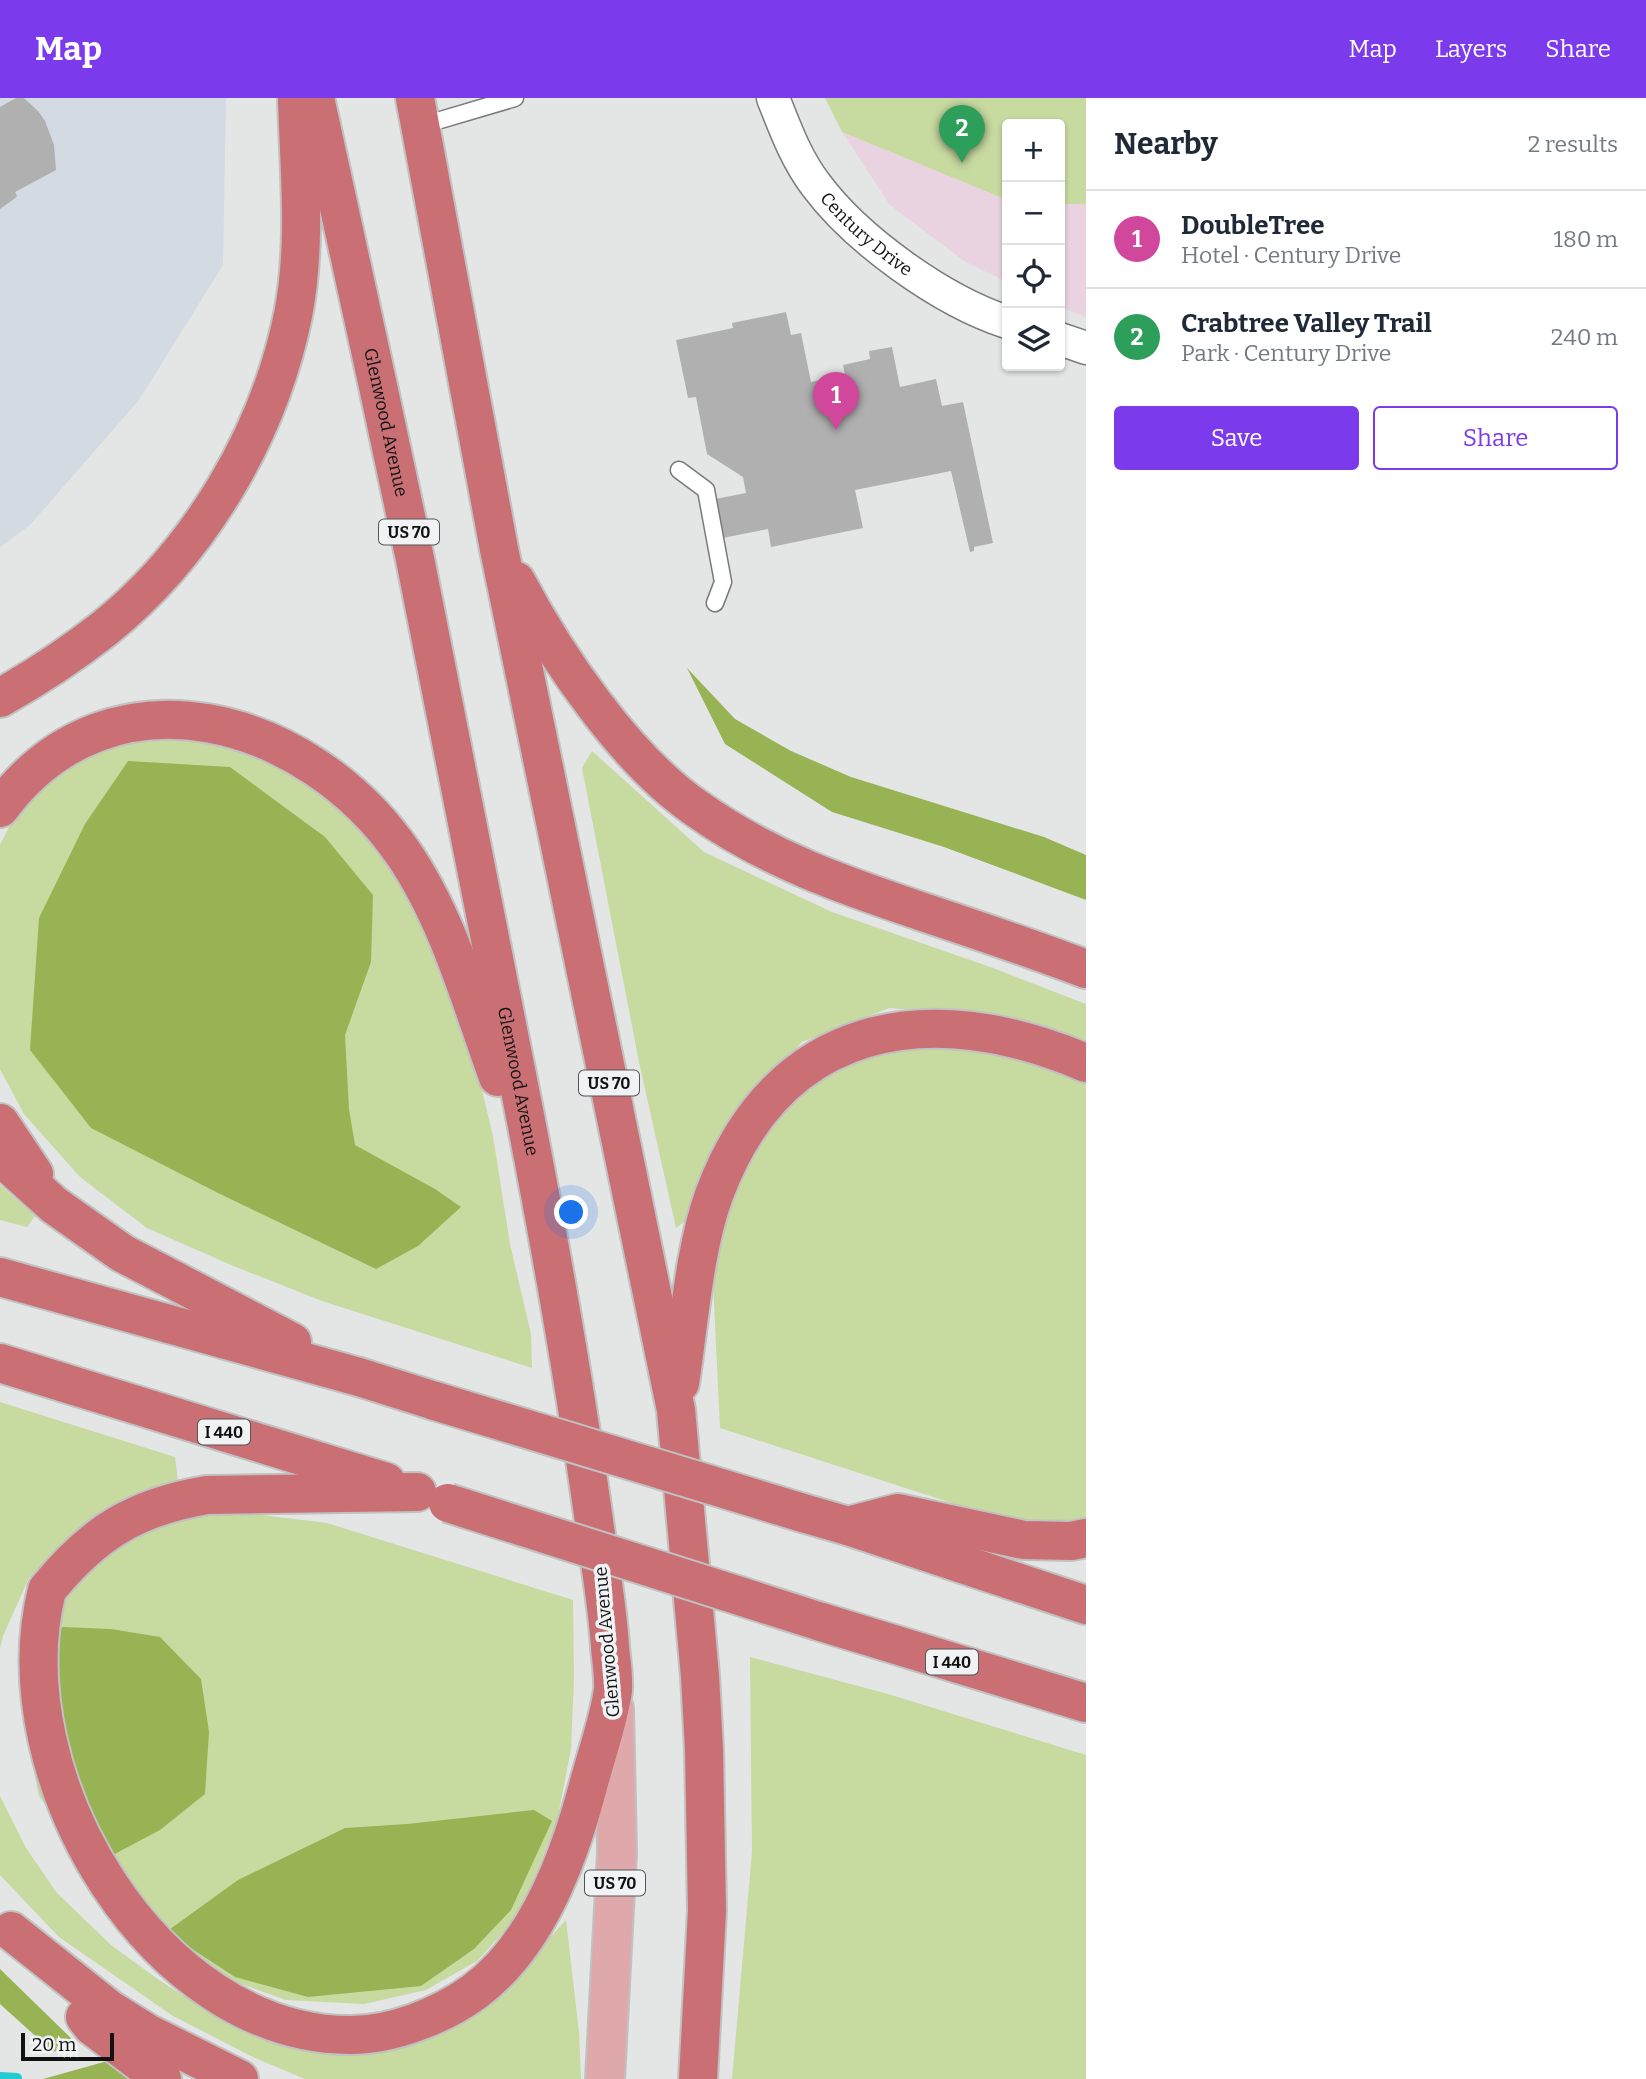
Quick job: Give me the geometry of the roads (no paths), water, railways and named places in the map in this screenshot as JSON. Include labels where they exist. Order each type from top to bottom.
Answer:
[{"type":"highway","points":[[0,698],[40,676],[105,628],[138,598],[164,570],[212,508],[230,479],[264,410],[293,315],[298,271],[300,197],[298,98]]},
{"type":"highway","name":"Glenwood Avenue","points":[[315,98],[415,560],[540,1188],[576,1394],[608,1617],[614,1686]]},
{"type":"highway","name":"US 70","points":[[418,112],[499,549],[676,1410],[704,1749],[707,1911],[698,2079]]},
{"type":"highway","points":[[499,549],[531,609],[592,699],[653,772],[694,807],[778,858],[825,879],[1086,970]]},
{"type":"highway","points":[[0,808],[24,779],[45,760],[69,744],[93,733],[124,724],[157,720],[194,720],[232,727],[268,740],[301,758],[336,783],[372,816],[402,852],[423,887],[443,927],[540,1188]]},
{"type":"highway","points":[[676,1410],[703,1238],[713,1197],[743,1131],[758,1111],[796,1074],[825,1055],[853,1042],[885,1032],[932,1028],[993,1033],[1028,1042],[1086,1063]]},
{"type":"highway","points":[[0,1123],[54,1205]]},
{"type":"highway","points":[[0,1156],[54,1205],[122,1253],[359,1377]]},
{"type":"highway","points":[[0,1277],[359,1377],[848,1526],[1086,1605]]},
{"type":"highway","name":"I 440","points":[[0,1363],[1086,1703]]},
{"type":"highway","points":[[6,1684],[9,1665],[20,1634],[36,1605],[61,1573],[87,1547],[150,1508],[207,1495],[433,1497]]},
{"type":"highway","points":[[848,1526],[898,1513],[1024,1540],[1071,1541],[1086,1538]]},
{"type":"highway","points":[[67,1878],[92,1907],[145,1956],[187,1983],[242,2012],[306,2031],[355,2035],[397,2028],[440,2012],[476,1991],[499,1969],[526,1936],[544,1906],[578,1824],[614,1686]]},
{"type":"highway","points":[[5,1925],[92,2026],[162,2079]]},
{"type":"highway","points":[[5,1925],[109,2009],[149,2034],[239,2079]]},
{"type":"main road","name":"Glenwood Avenue","points":[[606,2079],[617,1852],[614,1686]]},
{"type":"street","name":"Century Drive","points":[[774,98],[789,140],[815,185],[846,219],[891,258],[934,286],[1002,320]]},
{"type":"street","points":[[1065,341],[1086,348]]},
{"type":"lane","points":[[418,112],[515,98]]},
{"type":"lane","points":[[679,470],[706,490],[723,582],[715,603]]},
{"type":"waterway","points":[[0,2077],[17,2078]]},
{"type":"place","name":"Crabtree Valley Trail","points":[[962,163]]},
{"type":"place","name":"DoubleTree","points":[[836,430]]}]
